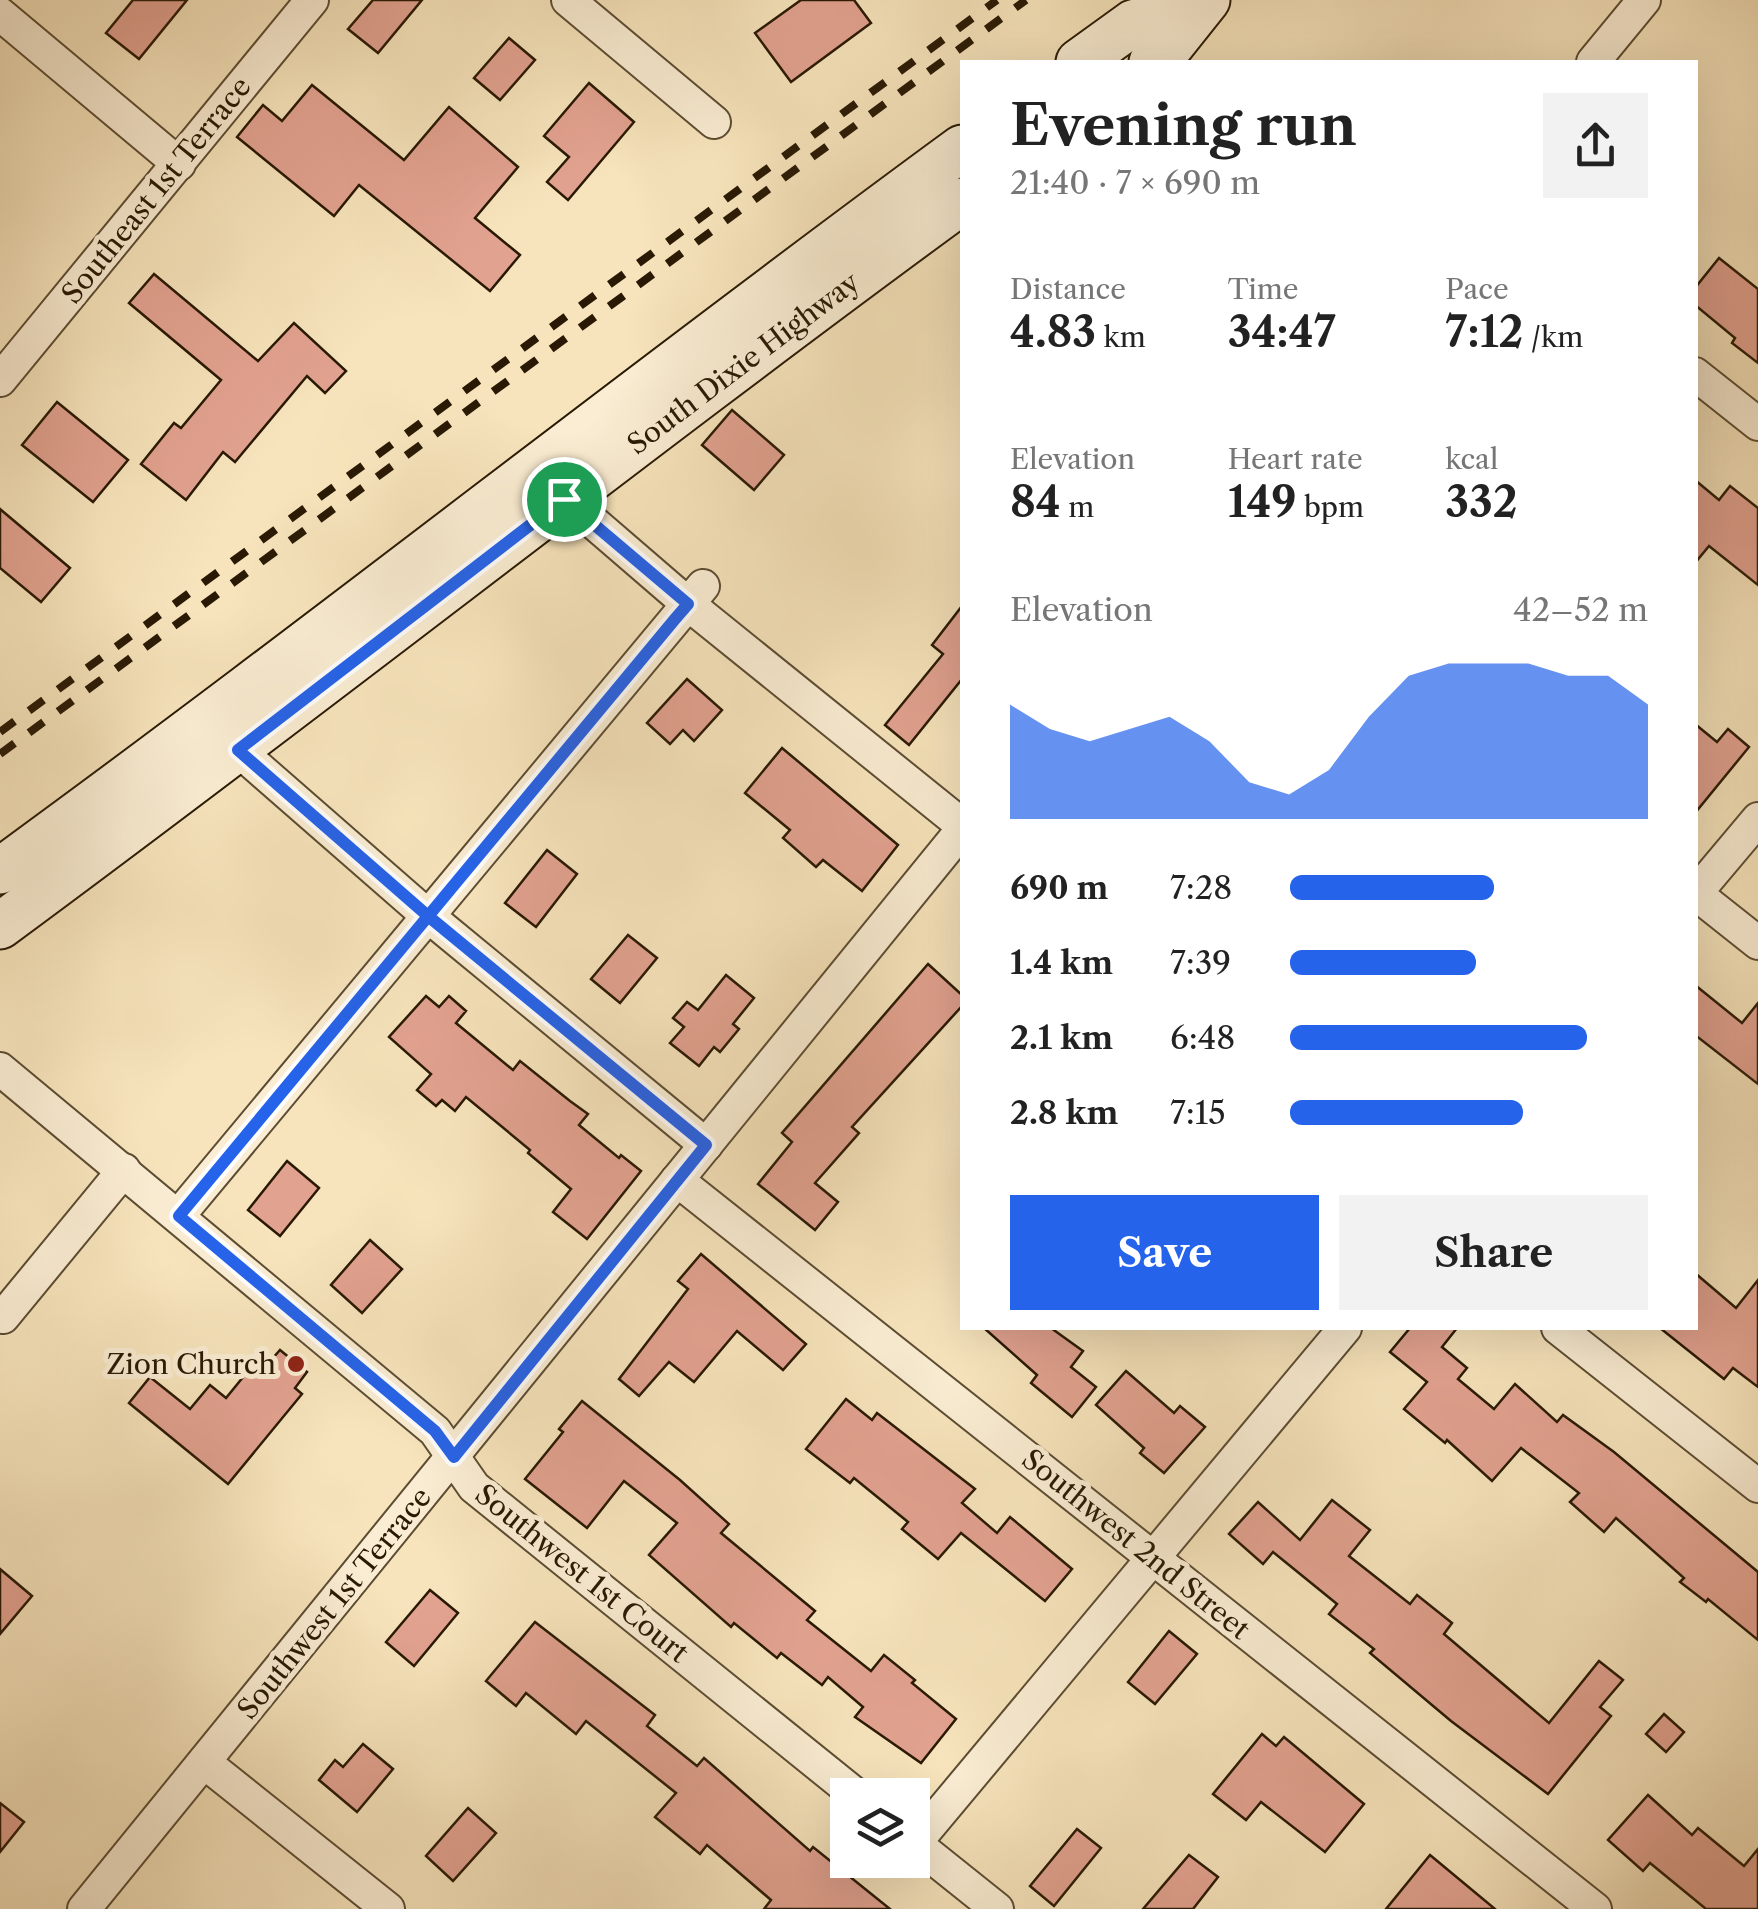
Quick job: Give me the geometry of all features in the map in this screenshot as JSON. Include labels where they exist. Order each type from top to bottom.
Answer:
[{"type":"main road","points":[[1082,60],[1133,24],[1206,0]]},
{"type":"main road","points":[[1155,60],[1206,0]]},
{"type":"main road","name":"South Dixie Highway","points":[[0,926],[238,750],[548,483],[734,314],[960,149]]},
{"type":"main road","name":"South Dixie Highway","points":[[0,872],[199,727],[548,483],[761,348],[960,202]]},
{"type":"street","name":"Southeast 1st Terrace","points":[[0,380],[312,0]]},
{"type":"street","points":[[568,0],[714,122]]},
{"type":"street","points":[[1595,60],[1644,0]]},
{"type":"street","points":[[0,14],[179,164]]},
{"type":"street","points":[[1698,376],[1758,424]]},
{"type":"street","points":[[548,483],[696,594],[959,839]]},
{"type":"street","points":[[179,1216],[696,594]]},
{"type":"street","points":[[238,750],[428,916],[706,1145]]},
{"type":"street","points":[[1698,890],[1758,819]]},
{"type":"street","name":"Southwest 1st Terrace","points":[[84,1909],[959,839]]},
{"type":"street","points":[[1698,896],[1758,943]]},
{"type":"street","name":"Southwest 1st Court","points":[[0,1069],[435,1431],[474,1487],[835,1778]]},
{"type":"street","points":[[3,1317],[124,1170]]},
{"type":"street","name":"Southwest 2nd Street","points":[[678,1180],[1595,1909]]},
{"type":"street","points":[[930,1823],[1344,1330]]},
{"type":"street","points":[[1561,1330],[1758,1486]]},
{"type":"street","points":[[204,1762],[388,1909]]},
{"type":"street","points":[[930,1855],[997,1909]]},
{"type":"building","points":[[133,0],[187,0],[139,59],[106,33]]},
{"type":"building","points":[[373,0],[422,0],[378,53],[348,29]]},
{"type":"building","points":[[801,0],[854,0],[871,23],[791,82],[755,33]]},
{"type":"building","points":[[509,38],[535,60],[500,100],[474,78]]},
{"type":"building","points":[[589,83],[634,122],[568,200],[547,182],[569,157],[544,136]]},
{"type":"building","points":[[312,85],[404,160],[449,107],[518,167],[475,218],[520,255],[490,291],[359,185],[334,216],[237,137],[263,105],[282,121]]},
{"type":"building","points":[[1719,258],[1758,289],[1758,363],[1698,307],[1698,284]]},
{"type":"building","points":[[154,274],[258,361],[294,323],[346,371],[325,393],[307,376],[235,462],[223,452],[186,500],[141,464],[174,423],[181,428],[221,380],[129,303]]},
{"type":"building","points":[[57,402],[128,460],[93,502],[22,445]]},
{"type":"building","points":[[732,410],[784,455],[754,490],[702,445]]},
{"type":"building","points":[[1698,482],[1719,500],[1730,486],[1758,508],[1758,585],[1709,546],[1698,559]]},
{"type":"building","points":[[0,509],[70,568],[41,602],[0,568]]},
{"type":"building","points":[[960,609],[960,681],[909,745],[885,725],[943,654],[932,645]]},
{"type":"building","points":[[687,679],[722,710],[694,741],[683,730],[670,744],[647,723]]},
{"type":"building","points":[[1698,726],[1717,742],[1728,729],[1749,747],[1698,809]]},
{"type":"building","points":[[782,748],[898,845],[862,891],[823,860],[816,867],[783,838],[790,830],[745,793]]},
{"type":"building","points":[[547,850],[577,874],[536,927],[505,903]]},
{"type":"building","points":[[628,935],[657,958],[620,1003],[591,979]]},
{"type":"building","points":[[928,964],[960,993],[960,1008],[852,1127],[859,1133],[815,1183],[838,1202],[815,1230],[758,1184],[792,1142],[782,1133]]},
{"type":"building","points":[[726,975],[754,998],[733,1024],[739,1029],[720,1052],[714,1047],[699,1066],[670,1043],[684,1027],[673,1018],[687,1002],[698,1010]]},
{"type":"building","points":[[1698,987],[1742,1023],[1758,1003],[1758,1084],[1698,1037]]},
{"type":"building","points":[[426,996],[439,1007],[449,996],[466,1011],[456,1023],[513,1070],[520,1061],[588,1114],[579,1125],[641,1171],[587,1239],[553,1212],[571,1189],[528,1153],[530,1150],[466,1097],[455,1111],[442,1100],[436,1106],[417,1090],[431,1074],[389,1037]]},
{"type":"building","points":[[287,1161],[319,1188],[280,1236],[248,1210]]},
{"type":"building","points":[[370,1240],[402,1269],[362,1313],[331,1285]]},
{"type":"building","points":[[701,1254],[806,1344],[783,1370],[737,1331],[694,1382],[669,1362],[639,1396],[619,1379],[688,1289],[678,1281]]},
{"type":"building","points":[[1698,1276],[1736,1308],[1758,1280],[1758,1387],[1733,1368],[1724,1379],[1663,1330],[1698,1330]]},
{"type":"building","points":[[986,1330],[1054,1330],[1083,1351],[1071,1367],[1096,1387],[1072,1417],[1031,1383],[1037,1375]]},
{"type":"building","points":[[1408,1330],[1455,1330],[1442,1347],[1467,1368],[1458,1379],[1494,1409],[1515,1384],[1557,1422],[1563,1415],[1614,1452],[1758,1572],[1758,1640],[1708,1599],[1706,1602],[1680,1582],[1684,1578],[1616,1518],[1604,1532],[1570,1502],[1579,1493],[1521,1448],[1492,1481],[1447,1440],[1445,1443],[1404,1409],[1427,1382],[1390,1352]]},
{"type":"building","points":[[280,1350],[307,1372],[295,1388],[302,1394],[228,1484],[129,1403],[150,1377],[190,1409],[210,1385],[226,1398],[257,1360],[265,1367]]},
{"type":"building","points":[[1126,1371],[1174,1413],[1180,1406],[1205,1427],[1164,1473],[1140,1453],[1144,1448],[1096,1405]]},
{"type":"building","points":[[846,1399],[872,1420],[877,1413],[975,1489],[962,1503],[997,1533],[1010,1517],[1072,1569],[1045,1601],[961,1533],[938,1559],[902,1529],[908,1522],[854,1478],[850,1483],[806,1449]]},
{"type":"building","points":[[582,1401],[729,1524],[721,1533],[815,1611],[807,1620],[871,1671],[884,1655],[956,1719],[921,1763],[855,1717],[863,1707],[828,1677],[822,1685],[781,1653],[777,1658],[734,1623],[731,1627],[649,1555],[677,1523],[624,1481],[587,1528],[525,1479]]},
{"type":"building","points":[[1332,1500],[1370,1530],[1349,1556],[1410,1604],[1417,1595],[1452,1623],[1444,1634],[1549,1723],[1599,1661],[1623,1680],[1600,1707],[1611,1716],[1548,1794],[1451,1721],[1370,1653],[1374,1649],[1329,1614],[1337,1604],[1273,1552],[1263,1564],[1229,1534],[1258,1502],[1300,1540]]},
{"type":"building","points":[[0,1569],[32,1596],[0,1634]]},
{"type":"building","points":[[430,1590],[458,1613],[414,1666],[386,1642]]},
{"type":"building","points":[[535,1622],[655,1715],[647,1726],[697,1766],[704,1758],[810,1851],[813,1847],[830,1861],[830,1878],[852,1878],[890,1909],[764,1909],[771,1900],[707,1845],[700,1854],[655,1817],[676,1793],[586,1721],[576,1734],[526,1693],[516,1706],[486,1681]]},
{"type":"building","points":[[1169,1631],[1197,1654],[1155,1704],[1128,1682]]},
{"type":"building","points":[[1664,1714],[1684,1732],[1666,1752],[1646,1734]]},
{"type":"building","points":[[1262,1734],[1276,1746],[1284,1737],[1364,1804],[1325,1852],[1261,1802],[1246,1820],[1213,1794]]},
{"type":"building","points":[[363,1744],[393,1769],[357,1812],[319,1780],[335,1760],[343,1767]]},
{"type":"building","points":[[1648,1795],[1692,1835],[1698,1828],[1744,1866],[1758,1849],[1758,1909],[1706,1909],[1650,1863],[1643,1871],[1608,1840]]},
{"type":"building","points":[[0,1803],[24,1822],[0,1852]]},
{"type":"building","points":[[468,1808],[496,1833],[453,1881],[426,1856]]},
{"type":"building","points":[[1077,1829],[1101,1848],[1054,1906],[1030,1886]]},
{"type":"building","points":[[1189,1855],[1218,1877],[1193,1909],[1143,1909]]},
{"type":"building","points":[[1430,1855],[1495,1909],[1386,1909]]},
{"type":"railway","points":[[0,732],[997,0]]},
{"type":"railway","points":[[0,754],[1026,0]]},
{"type":"place","name":"Zion Church","points":[[296,1364]]},
{"type":"route","points":[[564,499],[238,750],[428,916],[706,1145],[454,1457],[435,1431],[179,1216],[428,916],[675,619],[688,604],[564,499]]}]
